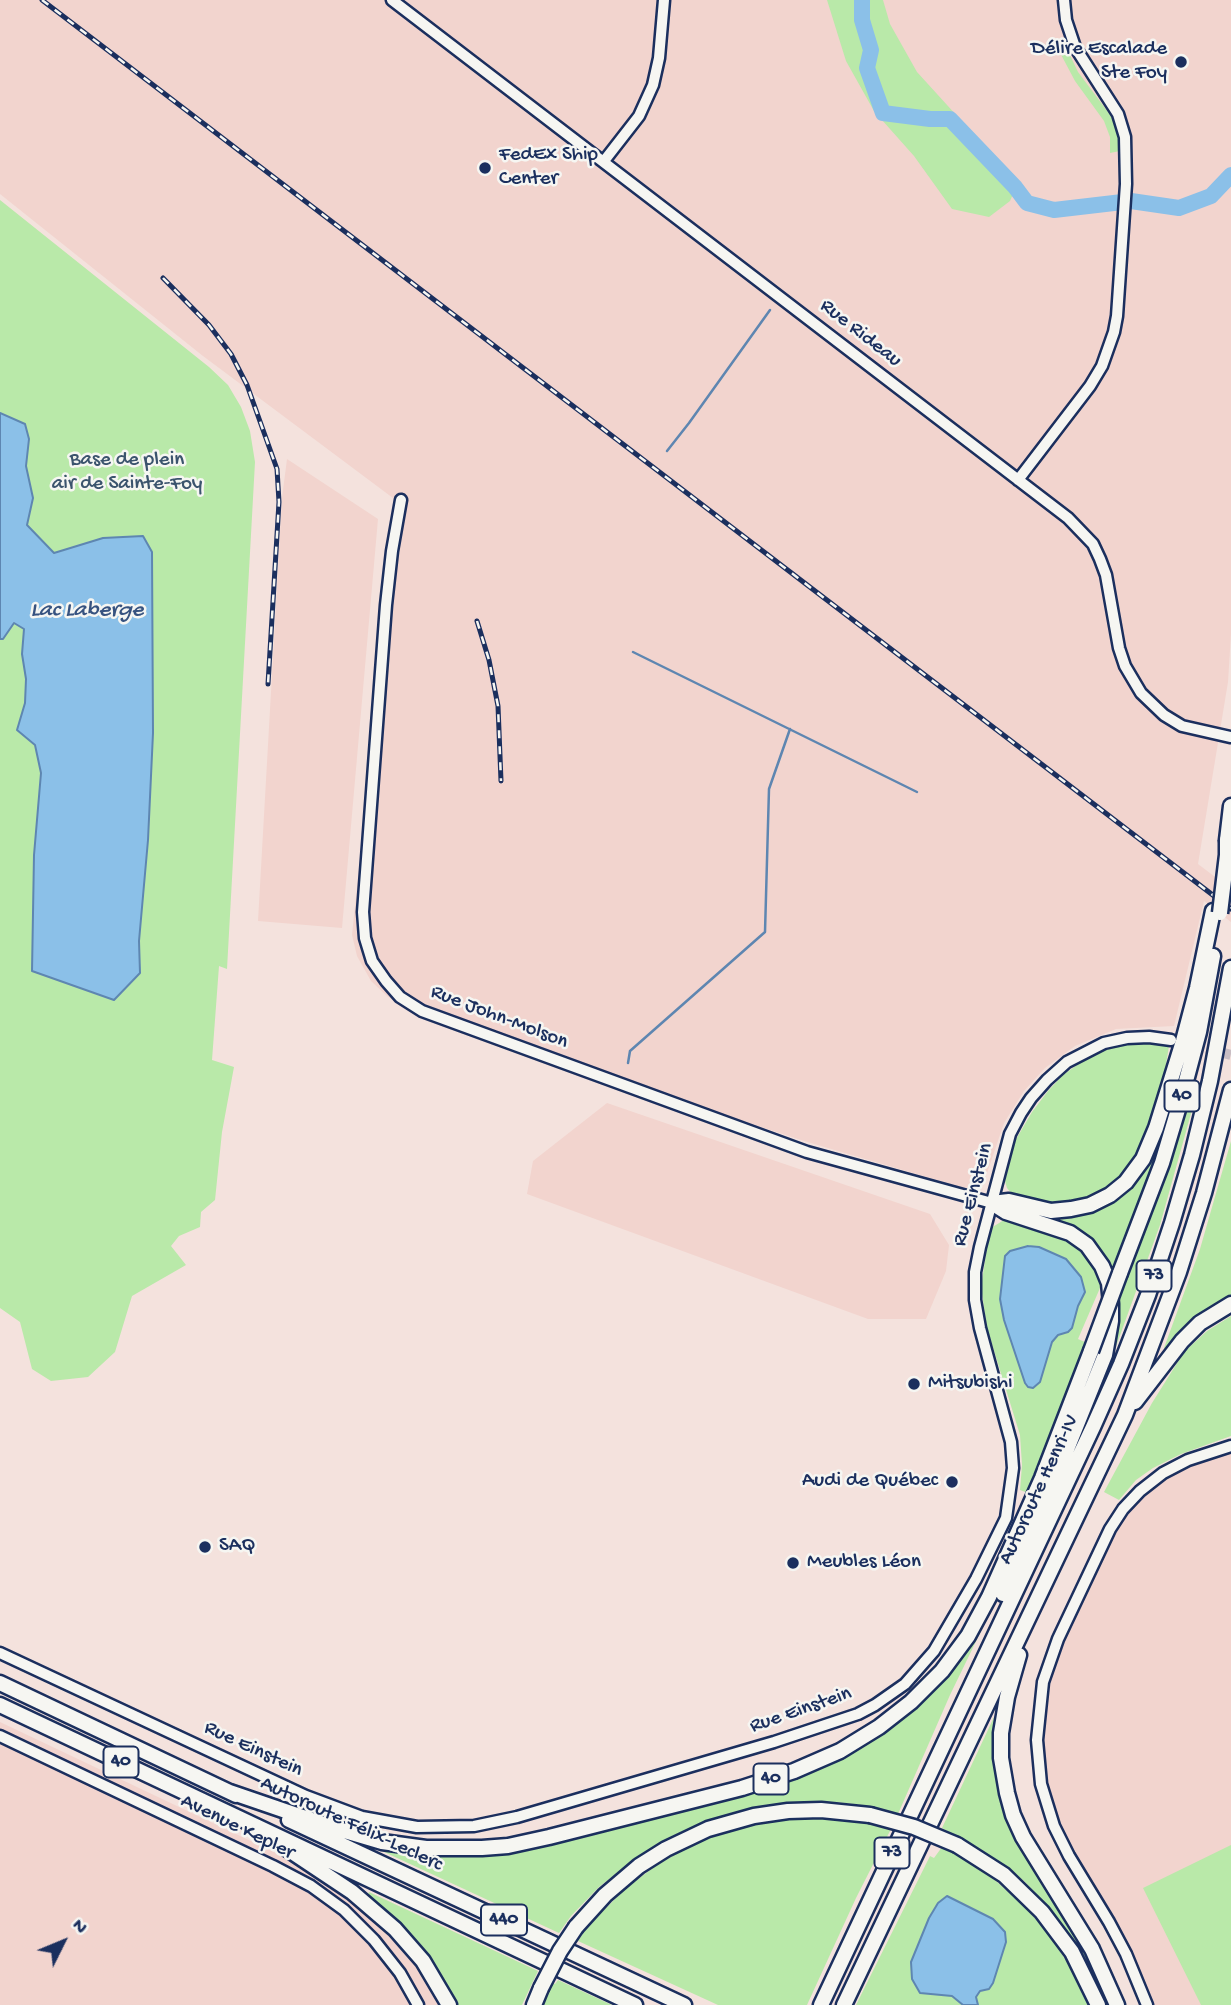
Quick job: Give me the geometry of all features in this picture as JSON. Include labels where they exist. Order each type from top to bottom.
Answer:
[{"type":"highway","name":"40","points":[[230,1792],[382,1842],[426,1848],[482,1849],[508,1846],[777,1777],[840,1751],[879,1727],[911,1702],[942,1671],[968,1636],[989,1597],[1027,1513],[1154,1185],[1199,1032],[1227,855],[1231,806]]},
{"type":"highway","points":[[992,1203],[1009,1201],[1051,1211],[1071,1209],[1090,1205],[1110,1195],[1126,1182],[1143,1159],[1156,1128],[1183,1041],[1217,912]]},
{"type":"highway","name":"Autoroute Henri-IV","points":[[821,2005],[1093,1427],[1148,1295],[1195,1143],[1210,1081],[1231,968]]},
{"type":"highway","name":"40","points":[[844,2005],[1125,1415],[1179,1272],[1204,1193],[1231,1090]]},
{"type":"highway","points":[[924,1787],[985,1634],[1064,1461],[1105,1355],[1111,1321],[1109,1283],[1102,1266],[1087,1245],[1070,1233],[1006,1212],[992,1203]]},
{"type":"highway","points":[[1125,1415],[1182,1341],[1200,1323],[1231,1304]]},
{"type":"highway","points":[[1030,1617],[1003,1721],[1001,1758],[1004,1783],[1013,1815],[1023,1837],[1092,1950],[1116,2005]]},
{"type":"highway","name":"Autoroute Félix-Leclerc","points":[[0,1683],[684,2005]]},
{"type":"highway","name":"Autoroute Félix-Leclerc","points":[[0,1705],[635,2005]]},
{"type":"highway","points":[[534,2005],[560,1951],[576,1927],[605,1895],[639,1866],[666,1849],[708,1829],[754,1816],[821,1810],[870,1815],[914,1827],[957,1845],[1003,1875],[1042,1912],[1072,1952],[1098,2005]]},
{"type":"highway","points":[[243,1819],[340,1884],[385,1919],[423,1961],[449,2005]]},
{"type":"highway","points":[[652,1989],[695,2005]]},
{"type":"street","name":"Rue Rideau","points":[[392,0],[1068,518],[1093,544],[1106,575],[1119,648],[1141,693],[1164,715],[1182,726],[1230,737]]},
{"type":"street","points":[[604,162],[639,116],[653,85],[659,58],[664,0]]},
{"type":"street","points":[[1018,480],[1090,386],[1110,348],[1118,316],[1126,184],[1125,137],[1110,100],[1075,47],[1066,20],[1064,0]]},
{"type":"street","name":"Rue John-Molson","points":[[401,500],[386,605],[363,912],[365,938],[372,961],[386,981],[400,997],[422,1011],[807,1152],[992,1203]]},
{"type":"street","name":"Rue Einstein","points":[[0,1653],[306,1796],[362,1817],[417,1827],[467,1827],[517,1817],[785,1739],[858,1714],[905,1684],[934,1651],[976,1579],[1006,1518],[1013,1468],[1011,1442],[980,1328],[975,1300],[975,1272],[1010,1134],[1021,1113],[1047,1080],[1067,1062],[1104,1043],[1127,1038],[1171,1040]]},
{"type":"street","points":[[1147,2005],[1126,1954],[1054,1826],[1041,1784],[1037,1740],[1042,1682],[1058,1639],[1110,1530],[1123,1509],[1163,1473],[1188,1460],[1231,1446]]},
{"type":"street","name":"Avenue Kepler","points":[[0,1736],[311,1886],[344,1910],[374,1940],[400,1973],[418,2005]]},
{"type":"shaded area","points":[[0,0],[1231,0],[1231,634],[1228,682],[1198,864],[1231,889],[1231,922],[1204,901],[1174,1026],[1116,1029],[1075,1046],[1045,1068],[1024,1091],[1004,1123],[983,1185],[964,1188],[804,1141],[411,1013],[387,996],[371,981],[357,956],[352,935],[397,501],[203,356],[0,194]]},
{"type":"shaded area","points":[[287,459],[378,519],[342,928],[258,921],[282,498]]},
{"type":"shaded area","points":[[607,1103],[930,1214],[949,1245],[946,1271],[926,1319],[868,1319],[527,1194],[533,1161]]},
{"type":"shaded area","points":[[1231,1446],[1231,2005],[1147,2005],[1138,1982],[1054,1826],[1037,1740],[1043,1682],[1110,1529],[1163,1473]]},
{"type":"shaded area","points":[[0,1722],[276,1853],[324,1880],[348,1897],[396,1940],[422,1973],[439,2005],[0,2005]]},
{"type":"green space","points":[[827,0],[883,0],[890,24],[917,72],[1018,183],[1010,201],[989,217],[952,209],[914,156],[874,111],[846,61]]},
{"type":"green space","points":[[1048,44],[1062,44],[1066,47],[1078,72],[1111,116],[1118,132],[1120,151],[1110,153],[1110,137],[1104,121],[1075,81],[1057,47],[1050,50]]},
{"type":"green space","name":"Base de plein air de Sainte-Foy","points":[[0,200],[228,385],[241,407],[250,431],[255,462],[227,969],[219,966],[212,1060],[234,1067],[222,1132],[215,1200],[201,1212],[200,1227],[179,1236],[171,1246],[186,1265],[132,1296],[115,1352],[88,1377],[51,1381],[32,1369],[20,1322],[0,1308]]},
{"type":"green space","points":[[1146,1042],[1169,1046],[1163,1083],[1141,1150],[1118,1183],[1091,1200],[1059,1206],[1017,1198],[1012,1194],[1005,1181],[1015,1141],[1048,1091],[1063,1075],[1084,1060],[1112,1047]]},
{"type":"green space","points":[[1186,1108],[1192,1110],[1160,1225],[1114,1352],[1110,1351],[1116,1302],[1150,1218]]},
{"type":"green space","points":[[1167,1115],[1170,1116],[1137,1212],[1111,1277],[1057,1223],[1057,1216],[1094,1210],[1125,1193],[1148,1163]]},
{"type":"green space","points":[[1231,1141],[1231,1297],[1168,1350],[1164,1348],[1200,1249]]},
{"type":"green space","points":[[1004,1220],[1070,1240],[1083,1251],[1101,1280],[1078,1339],[1087,1343],[1028,1493],[1020,1490],[1020,1435],[987,1328],[981,1287],[991,1228]]},
{"type":"green space","points":[[1231,1316],[1231,1436],[1181,1454],[1153,1468],[1136,1480],[1119,1500],[1104,1492],[1152,1403],[1184,1352],[1207,1331]]},
{"type":"green space","points":[[980,1628],[982,1629],[898,1814],[875,1807],[815,1801],[775,1804],[734,1812],[699,1824],[670,1837],[637,1857],[599,1887],[559,1933],[382,1851],[384,1847],[433,1855],[502,1853],[761,1788],[838,1760],[882,1734],[919,1704],[962,1656]]},
{"type":"green space","points":[[994,1717],[997,1718],[994,1743],[995,1775],[1000,1801],[1028,1860],[1082,1945],[1094,1969],[1091,1971],[1052,1911],[1024,1881],[995,1859],[942,1828]]},
{"type":"green space","points":[[794,1819],[857,1821],[891,1829],[807,2005],[718,2005],[578,1941],[587,1927],[625,1889],[684,1849],[717,1835],[753,1825]]},
{"type":"green space","points":[[1231,1845],[1231,2005],[1201,2005],[1143,1888]]},
{"type":"green space","points":[[942,1847],[996,1881],[1026,1908],[1049,1934],[1072,1970],[1089,2005],[856,2005],[930,1856],[934,1858]]},
{"type":"green space","points":[[369,1892],[538,1971],[522,2005],[456,2005],[434,1967],[367,1897]]},
{"type":"green space","points":[[558,1980],[612,2005],[543,2005],[553,1983]]},
{"type":"water","name":"Lac Laberge","points":[[0,413],[25,424],[29,439],[26,466],[33,498],[27,525],[54,553],[103,538],[143,536],[152,552],[153,733],[148,840],[139,941],[140,973],[114,1000],[32,971],[34,855],[41,773],[35,745],[17,730],[25,703],[26,679],[22,654],[24,629],[14,623],[3,639],[0,639]]},
{"type":"water","points":[[1028,1246],[1039,1247],[1066,1259],[1081,1277],[1085,1292],[1072,1328],[1058,1335],[1052,1342],[1040,1382],[1033,1388],[1025,1383],[1004,1320],[1000,1299],[1005,1256],[1010,1251]]},
{"type":"water","points":[[947,1896],[993,1919],[1005,1932],[1006,1942],[993,1983],[989,1989],[980,1991],[976,1997],[978,2005],[963,2005],[952,1996],[920,1993],[912,1979],[911,1962],[929,1918],[938,1903]]},
{"type":"waterway","points":[[862,0],[862,20],[871,50],[867,68],[883,113],[950,119],[1027,203],[1054,210],[1131,201],[1179,208],[1211,196],[1231,175]]},
{"type":"waterway","points":[[667,451],[770,310]]},
{"type":"waterway","points":[[633,652],[917,792]]},
{"type":"waterway","points":[[628,1063],[630,1051],[765,932],[769,789],[790,729]]},
{"type":"tunnel","points":[[1192,1045],[1231,1055]]},
{"type":"railway","points":[[42,0],[1231,909]]},
{"type":"railway","points":[[163,278],[209,325],[231,354],[247,385],[277,469],[279,502],[268,684]]},
{"type":"railway","points":[[477,621],[489,660],[498,706],[501,781]]},
{"type":"place","name":"Délire Escalade Ste Foy","points":[[1181,62]]},
{"type":"place","name":"FedEx Ship Center","points":[[485,168]]},
{"type":"place","name":"Mitsubishi","points":[[914,1384]]},
{"type":"place","name":"Audi de Québec","points":[[952,1482]]},
{"type":"place","name":"SAQ","points":[[205,1547]]},
{"type":"place","name":"Meubles Léon","points":[[793,1563]]}]
